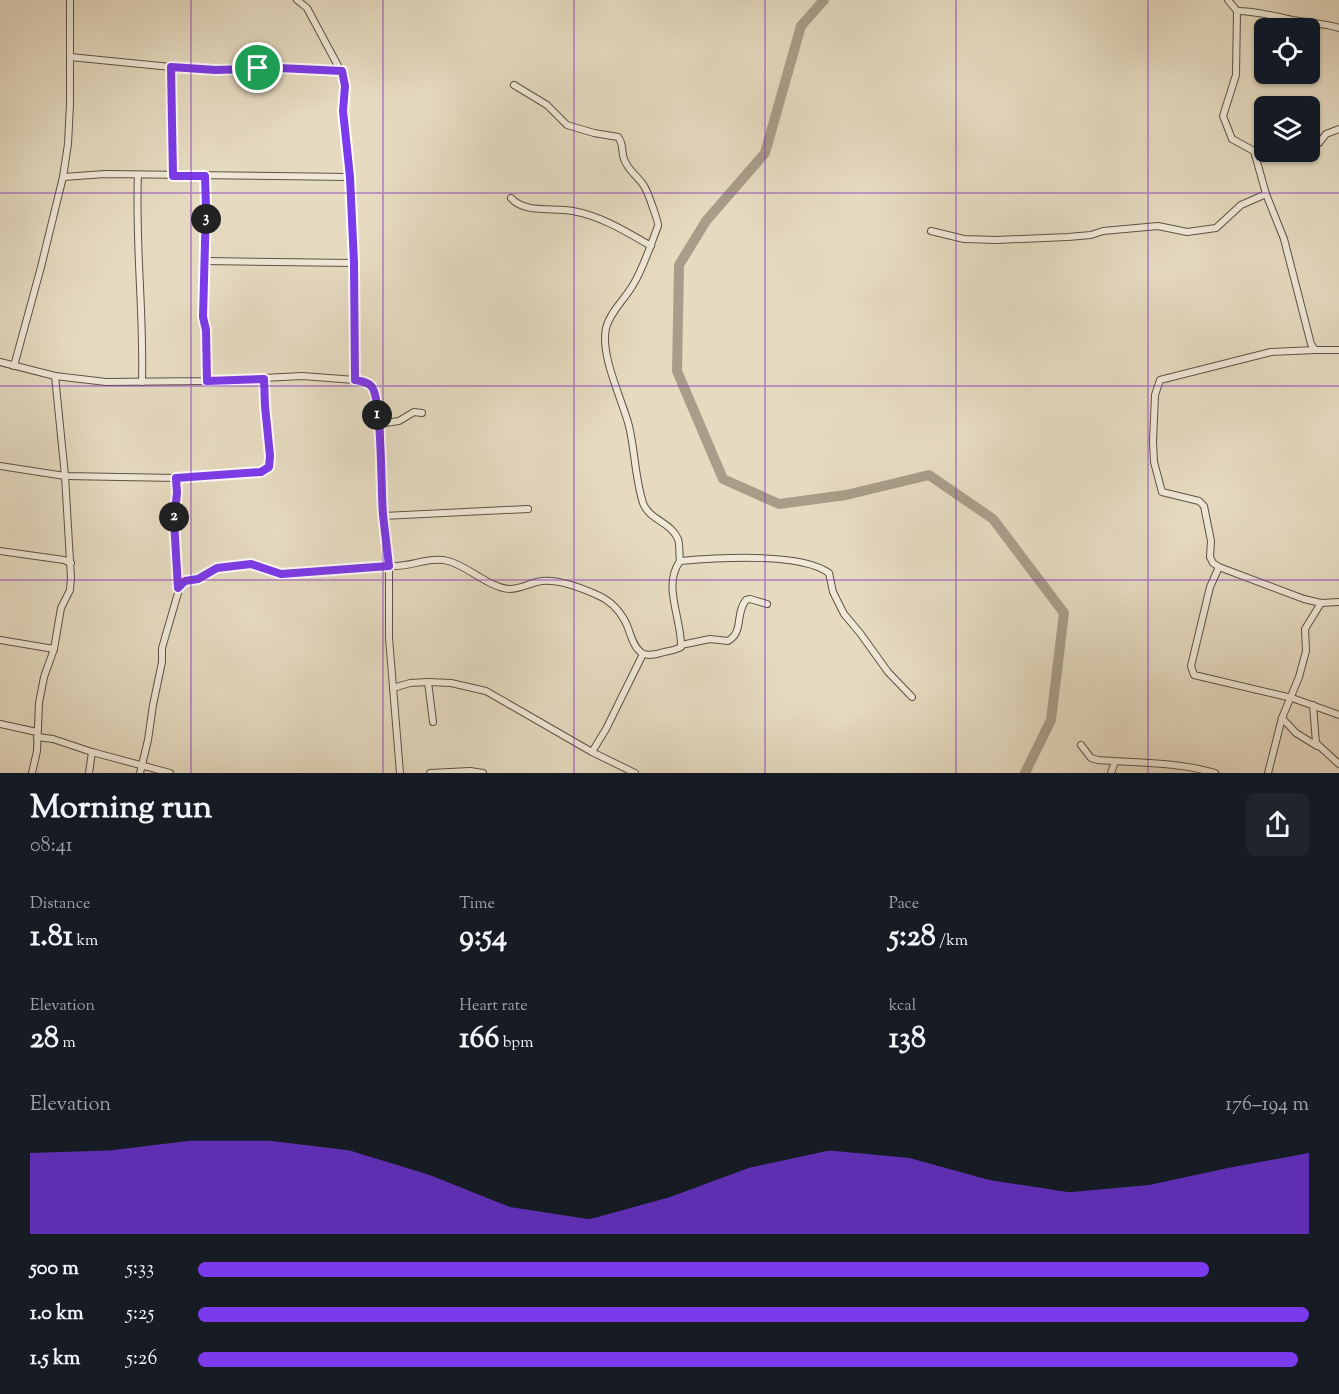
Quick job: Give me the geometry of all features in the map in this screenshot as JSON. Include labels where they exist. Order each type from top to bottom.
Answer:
[{"type":"street","points":[[14,366],[63,177],[68,144],[70,0]]},
{"type":"street","points":[[297,0],[307,8],[342,71],[345,86],[343,111],[350,177],[354,263],[355,380]]},
{"type":"street","points":[[1227,0],[1237,11],[1278,15],[1290,19],[1325,23],[1339,28]]},
{"type":"street","points":[[1237,11],[1236,75],[1222,116],[1232,139],[1240,145],[1250,147],[1254,153]]},
{"type":"street","points":[[70,57],[216,70],[279,68],[342,71]]},
{"type":"street","points":[[171,67],[173,176]]},
{"type":"street","points":[[514,85],[542,101],[567,125],[594,134],[615,135],[620,139],[624,159],[630,171],[645,188],[659,223],[634,283],[607,325],[605,339],[612,375],[629,427],[644,504],[652,515],[669,527],[678,539],[680,561],[672,578],[672,589],[680,623],[681,645]]},
{"type":"street","points":[[1320,142],[1326,134],[1339,129]]},
{"type":"street","points":[[1257,162],[1266,195],[1284,239],[1308,336],[1315,350]]},
{"type":"street","points":[[63,177],[105,174],[350,177]]},
{"type":"street","points":[[138,175],[137,252],[143,349],[142,382]]},
{"type":"street","points":[[205,176],[203,317],[206,330],[207,381]]},
{"type":"street","points":[[931,231],[964,239],[996,240],[1068,237],[1158,226],[1187,232],[1216,228],[1241,205],[1266,195]]},
{"type":"street","points":[[511,198],[516,204],[525,208],[577,211],[625,230],[651,246]]},
{"type":"street","points":[[205,261],[354,263]]},
{"type":"street","points":[[1339,350],[1271,352],[1164,378],[1157,385],[1154,401],[1153,442],[1154,462],[1162,492],[1199,501],[1204,506],[1211,541],[1210,557],[1213,563],[1282,591],[1321,603],[1339,602]]},
{"type":"street","points":[[0,362],[55,376],[106,382],[207,381],[302,376],[355,380],[366,382],[372,387],[378,424],[383,516],[389,566],[389,638],[400,773]]},
{"type":"street","points":[[32,773],[37,751],[39,703],[44,677],[54,649],[61,608],[69,590],[71,563],[55,376]]},
{"type":"street","points":[[0,466],[65,476],[176,478],[266,470],[269,467],[270,456],[264,379]]},
{"type":"street","points":[[378,424],[399,422],[414,412],[423,413]]},
{"type":"street","points":[[140,773],[162,662],[162,650],[178,588],[174,520],[176,478]]},
{"type":"street","points":[[383,516],[528,509]]},
{"type":"street","points":[[0,551],[71,563]]},
{"type":"street","points":[[178,588],[185,581],[198,579],[217,568],[251,564],[281,574],[399,567],[439,559],[467,568],[500,587],[521,588],[538,581],[551,582],[583,589],[602,597],[613,604],[625,620],[634,643],[643,654]]},
{"type":"street","points":[[680,561],[764,559],[798,562],[826,571],[830,574],[832,589],[844,614],[888,672],[912,697]]},
{"type":"street","points":[[1219,567],[1209,594],[1191,666],[1192,672],[1197,677],[1292,698],[1339,715]]},
{"type":"street","points":[[643,654],[656,654],[679,648],[681,645],[710,639],[728,641],[735,636],[738,629],[739,611],[746,600],[767,603]]},
{"type":"street","points":[[1268,773],[1282,718],[1292,698],[1306,651],[1305,629],[1321,603]]},
{"type":"street","points":[[0,640],[54,649]]},
{"type":"street","points":[[592,752],[606,729],[643,654]]},
{"type":"street","points":[[393,688],[410,683],[428,682],[451,683],[486,691],[592,752],[634,773]]},
{"type":"street","points":[[428,682],[433,722]]},
{"type":"street","points":[[1313,705],[1315,739],[1318,747]]},
{"type":"street","points":[[1282,718],[1296,733],[1329,754],[1339,764]]},
{"type":"street","points":[[0,724],[170,773]]},
{"type":"street","points":[[1081,745],[1090,759],[1197,768],[1215,773]]},
{"type":"street","points":[[89,773],[92,752]]},
{"type":"street","points":[[1111,773],[1115,762]]},
{"type":"street","points":[[430,773],[470,771],[483,773]]},
{"type":"waterway","points":[[824,0],[801,26],[765,153],[706,221],[679,265],[677,371],[723,479],[779,504],[846,495],[929,475],[993,519],[1064,613],[1051,720],[1025,773]]},
{"type":"route","points":[[171,67],[216,70],[258,68],[342,71],[344,77],[343,111],[350,177],[354,263],[355,380],[366,382],[372,387],[375,396],[383,516],[389,566],[281,574],[251,564],[221,567],[198,579],[185,581],[178,588],[174,520],[176,478],[261,472],[269,467],[270,456],[264,379],[207,381],[206,330],[203,317],[205,176],[173,176],[171,67]]}]
